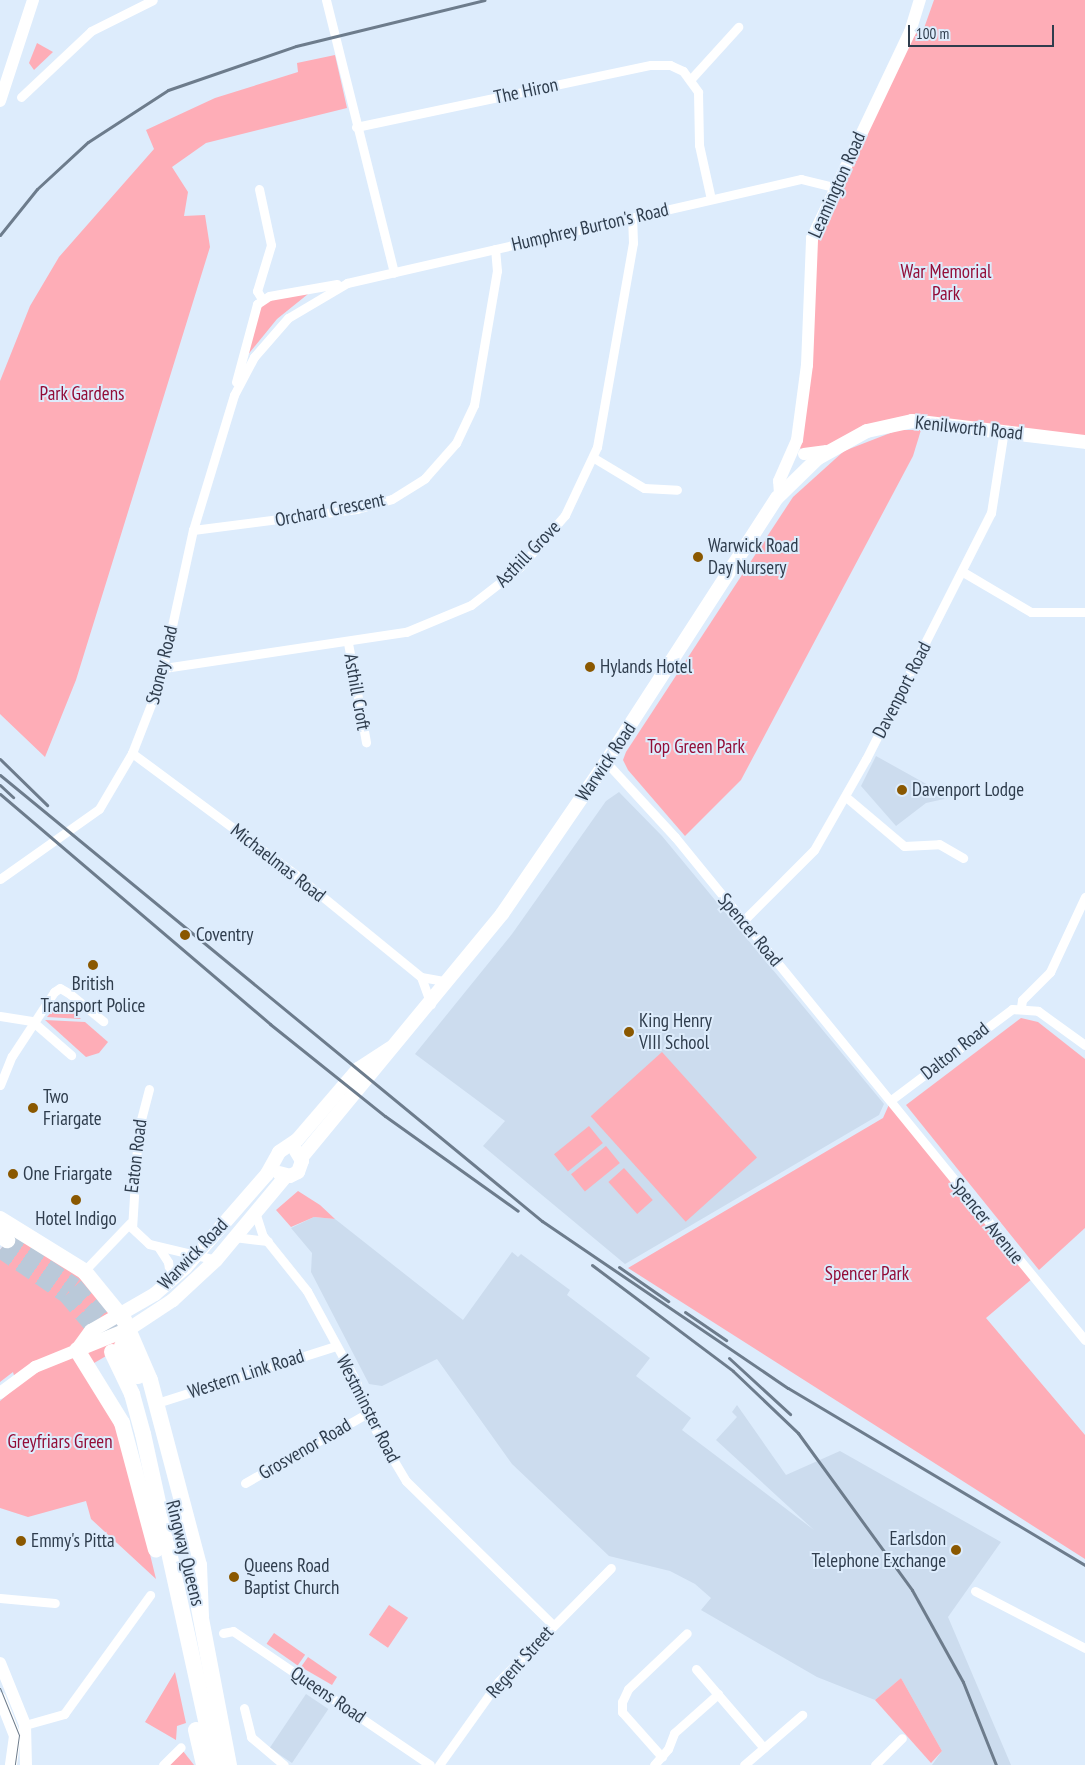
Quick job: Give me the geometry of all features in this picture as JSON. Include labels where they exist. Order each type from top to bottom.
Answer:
[{"type":"highway","points":[[0,1219],[45,1242],[84,1271],[125,1322],[156,1403],[199,1565],[201,1617]]},
{"type":"highway","name":"Ringway Queens","points":[[216,1765],[172,1583],[143,1434],[117,1349],[145,1393],[201,1617],[229,1765]]},
{"type":"highway","points":[[78,1350],[122,1422],[157,1553],[172,1583]]},
{"type":"highway","points":[[182,1627],[185,1677],[204,1765]]},
{"type":"highway","points":[[204,1633],[218,1658],[241,1765]]},
{"type":"main road","points":[[0,101],[33,0]]},
{"type":"main road","name":"Leamington Road","points":[[780,494],[779,481],[796,440],[806,365],[810,250],[833,187],[894,67],[920,0]]},
{"type":"main road","name":"Kenilworth Road","points":[[806,470],[834,447],[873,428],[904,422],[1004,430],[1085,442]]},
{"type":"main road","points":[[796,440],[804,454],[806,470]]},
{"type":"main road","points":[[804,454],[815,456],[834,447]]},
{"type":"main road","name":"Warwick Road","points":[[125,1322],[171,1282],[196,1256],[274,1161],[334,1096],[393,1046],[431,1005],[606,762],[780,494],[806,470]]},
{"type":"main road","name":"Warwick Road","points":[[78,1350],[78,1344],[91,1331],[125,1322],[173,1300],[216,1260],[286,1176],[298,1172],[301,1158],[346,1104],[372,1065]]},
{"type":"main road","points":[[287,1148],[301,1158]]},
{"type":"main road","points":[[274,1161],[278,1172],[286,1176]]},
{"type":"main road","points":[[0,1393],[34,1367],[78,1350]]},
{"type":"main road","points":[[2,1671],[19,1727],[26,1765]]},
{"type":"main road","points":[[0,1698],[19,1727],[11,1765]]},
{"type":"street","points":[[21,97],[91,31],[153,0]]},
{"type":"street","points":[[326,0],[356,127],[394,273]]},
{"type":"street","points":[[712,199],[699,145],[700,96],[690,80],[738,27]]},
{"type":"street","name":"The Hiron","points":[[356,127],[651,65],[676,68],[690,80]]},
{"type":"street","name":"Humphrey Burton's Road","points":[[262,299],[394,273],[801,178],[833,187]]},
{"type":"street","points":[[259,189],[271,246],[257,291],[262,299]]},
{"type":"street","name":"Asthill Grove","points":[[164,668],[348,643],[426,625],[494,590],[559,523],[594,458],[633,243],[632,218]]},
{"type":"street","name":"Orchard Crescent","points":[[193,530],[371,506],[425,478],[456,443],[474,406],[497,271],[495,249]]},
{"type":"street","name":"Humphrey Burton's Road","points":[[288,318],[347,283]]},
{"type":"street","name":"Stoney Road","points":[[0,879],[99,808],[132,753],[164,668],[193,530],[234,395],[246,337],[262,299]]},
{"type":"street","name":"Stoney Road","points":[[234,395],[254,357],[288,318]]},
{"type":"street","name":"Davenport Road","points":[[743,921],[795,873],[846,797],[963,572],[993,508],[1004,430]]},
{"type":"street","points":[[594,458],[644,488],[677,490]]},
{"type":"street","points":[[963,572],[1002,592],[1026,611],[1085,612]]},
{"type":"street","name":"Asthill Croft","points":[[348,643],[366,742]]},
{"type":"street","name":"Michaelmas Road","points":[[132,753],[296,876],[421,977],[448,982]]},
{"type":"street","name":"Spencer Road","points":[[606,762],[675,836],[891,1100]]},
{"type":"street","points":[[846,797],[904,846],[939,844],[964,858]]},
{"type":"street","points":[[1085,897],[1050,972],[1022,1000],[1021,1008],[1048,1016],[1085,1045]]},
{"type":"street","points":[[421,977],[431,1005]]},
{"type":"street","points":[[0,1085],[32,1022],[60,988],[103,1021]]},
{"type":"street","name":"Dalton Road","points":[[891,1100],[1005,1012],[1021,1008]]},
{"type":"street","points":[[0,1016],[32,1022],[72,1055]]},
{"type":"street","name":"Eaton Road","points":[[130,1224],[140,1120],[149,1089]]},
{"type":"street","name":"Spencer Avenue","points":[[891,1100],[1085,1340]]},
{"type":"street","name":"Westminster Road","points":[[255,1211],[258,1228],[307,1291],[356,1381],[366,1414],[406,1481],[553,1625]]},
{"type":"street","points":[[84,1271],[130,1224],[141,1239],[159,1248],[216,1260]]},
{"type":"street","points":[[234,1237],[268,1241]]},
{"type":"street","points":[[159,1248],[168,1262],[171,1282]]},
{"type":"street","name":"Western Link Road","points":[[156,1403],[336,1346]]},
{"type":"street","name":"Grosvenor Road","points":[[244,1483],[366,1414]]},
{"type":"street","name":"Regent Street","points":[[439,1765],[496,1686],[553,1625],[611,1568]]},
{"type":"street","points":[[975,1591],[1085,1648]]},
{"type":"street","points":[[19,1727],[64,1714],[150,1595]]},
{"type":"street","points":[[0,1598],[55,1602]]},
{"type":"street","name":"Queens Road","points":[[223,1633],[233,1631],[430,1765]]},
{"type":"street","points":[[662,1757],[622,1712],[622,1702],[628,1689],[687,1633]]},
{"type":"street","points":[[696,1669],[764,1748]]},
{"type":"street","points":[[654,1765],[662,1757],[674,1732],[718,1694]]},
{"type":"street","points":[[244,1708],[251,1737],[284,1765]]},
{"type":"street","points":[[744,1765],[802,1715]]},
{"type":"street","points":[[874,1765],[902,1738]]},
{"type":"street","points":[[163,1765],[181,1747]]},
{"type":"shaded area","name":"Davenport Lodge","points":[[876,756],[946,795],[944,799],[926,803],[896,826],[861,786]]},
{"type":"shaded area","name":"King Henry VIII School","points":[[619,792],[662,836],[884,1104],[879,1115],[625,1264],[483,1146],[505,1121],[415,1054],[512,934],[606,801]]},
{"type":"shaded area","points":[[314,1217],[335,1219],[463,1320],[512,1252],[518,1257],[521,1254],[570,1290],[567,1295],[650,1358],[636,1376],[691,1418],[682,1430],[814,1530],[716,1440],[737,1417],[732,1412],[737,1405],[786,1475],[840,1451],[1001,1542],[948,1617],[1011,1765],[932,1765],[942,1751],[901,1678],[875,1700],[817,1677],[701,1610],[711,1598],[695,1584],[670,1571],[609,1556],[512,1464],[437,1359],[382,1386],[369,1384],[311,1272],[312,1253],[291,1228]]},
{"type":"shaded area","points":[[306,1694],[328,1709],[292,1763],[270,1748]]},
{"type":"green space","name":"War Memorial Park","points":[[934,0],[1085,0],[1085,442],[923,421],[804,454],[799,446],[811,244],[910,32],[923,31]]},
{"type":"green space","points":[[37,43],[53,52],[34,70],[29,63]]},
{"type":"green space","name":"Park Gardens","points":[[335,55],[347,108],[206,143],[172,167],[188,192],[184,216],[205,215],[210,247],[76,680],[45,757],[0,714],[0,381],[30,306],[59,257],[154,149],[146,130],[215,98],[298,72],[297,63]]},
{"type":"green space","points":[[313,290],[277,319],[246,357],[258,309],[268,300]]},
{"type":"green space","name":"Top Green Park","points":[[898,430],[921,430],[913,456],[741,780],[685,836],[628,770],[623,760],[626,752],[793,497],[844,451]]},
{"type":"green space","points":[[60,1002],[81,1019],[47,1017]]},
{"type":"green space","points":[[1021,1018],[1038,1022],[1085,1059],[1085,1228],[1039,1270],[906,1105]]},
{"type":"green space","points":[[45,1020],[85,1022],[108,1042],[99,1053],[86,1057]]},
{"type":"green space","points":[[662,1052],[757,1158],[686,1222],[591,1116]]},
{"type":"green space","name":"Spencer Park","points":[[891,1100],[1033,1278],[986,1318],[1085,1435],[1085,1559],[628,1268],[883,1118]]},
{"type":"green space","points":[[589,1126],[603,1143],[568,1171],[554,1154]]},
{"type":"green space","points":[[606,1146],[620,1163],[585,1191],[571,1174]]},
{"type":"green space","points":[[624,1168],[653,1200],[637,1214],[608,1182]]},
{"type":"green space","points":[[298,1191],[320,1205],[335,1219],[314,1217],[291,1227],[276,1210]]},
{"type":"green space","name":"Greyfriars Green","points":[[11,1234],[66,1265],[98,1295],[130,1342],[89,1366],[120,1431],[156,1579],[91,1519],[86,1501],[28,1517],[0,1508],[0,1401],[17,1386],[13,1372],[0,1382],[0,1250]]},
{"type":"green space","points":[[389,1605],[408,1618],[388,1648],[369,1635]]},
{"type":"green space","points":[[274,1633],[305,1655],[298,1665],[267,1644]]},
{"type":"green space","points":[[308,1657],[337,1677],[332,1685],[301,1667]]},
{"type":"green space","points":[[175,1672],[186,1723],[177,1726],[176,1740],[145,1722]]},
{"type":"green space","points":[[901,1678],[942,1751],[931,1763],[875,1700]]},
{"type":"green space","points":[[183,1751],[194,1765],[168,1765]]},
{"type":"tunnel","points":[[7,1240],[75,1286],[115,1333]]},
{"type":"tunnel","points":[[0,1250],[66,1295],[105,1341]]},
{"type":"tram line","points":[[0,1688],[19,1735],[15,1765]]},
{"type":"railway","points":[[0,235],[37,189],[88,142],[168,90],[296,46],[484,0]]},
{"type":"railway","points":[[0,759],[47,805]]},
{"type":"railway","points":[[0,775],[542,1221],[788,1388],[1085,1565]]},
{"type":"railway","points":[[0,785],[13,797]]},
{"type":"railway","points":[[0,794],[270,1024],[385,1116],[518,1211]]},
{"type":"railway","points":[[592,1265],[733,1371],[798,1433],[912,1590],[963,1682],[996,1765]]},
{"type":"railway","points":[[619,1267],[668,1301]]},
{"type":"railway","points":[[685,1312],[726,1340]]},
{"type":"railway","points":[[729,1358],[790,1414]]},
{"type":"place","name":"Warwick Road Day Nursery","points":[[698,557]]},
{"type":"place","name":"Hylands Hotel","points":[[590,667]]},
{"type":"place","name":"Davenport Lodge","points":[[902,790]]},
{"type":"place","name":"Coventry","points":[[185,935]]},
{"type":"place","name":"British Transport Police","points":[[93,965]]},
{"type":"place","name":"King Henry VIII School","points":[[629,1032]]},
{"type":"place","name":"Two Friargate","points":[[33,1108]]},
{"type":"place","name":"One Friargate","points":[[13,1174]]},
{"type":"place","name":"Hotel Indigo","points":[[76,1200]]},
{"type":"place","name":"Emmy's Pitta","points":[[21,1541]]},
{"type":"place","name":"Earlsdon Telephone Exchange","points":[[956,1550]]},
{"type":"place","name":"Queens Road Baptist Church","points":[[234,1577]]}]
